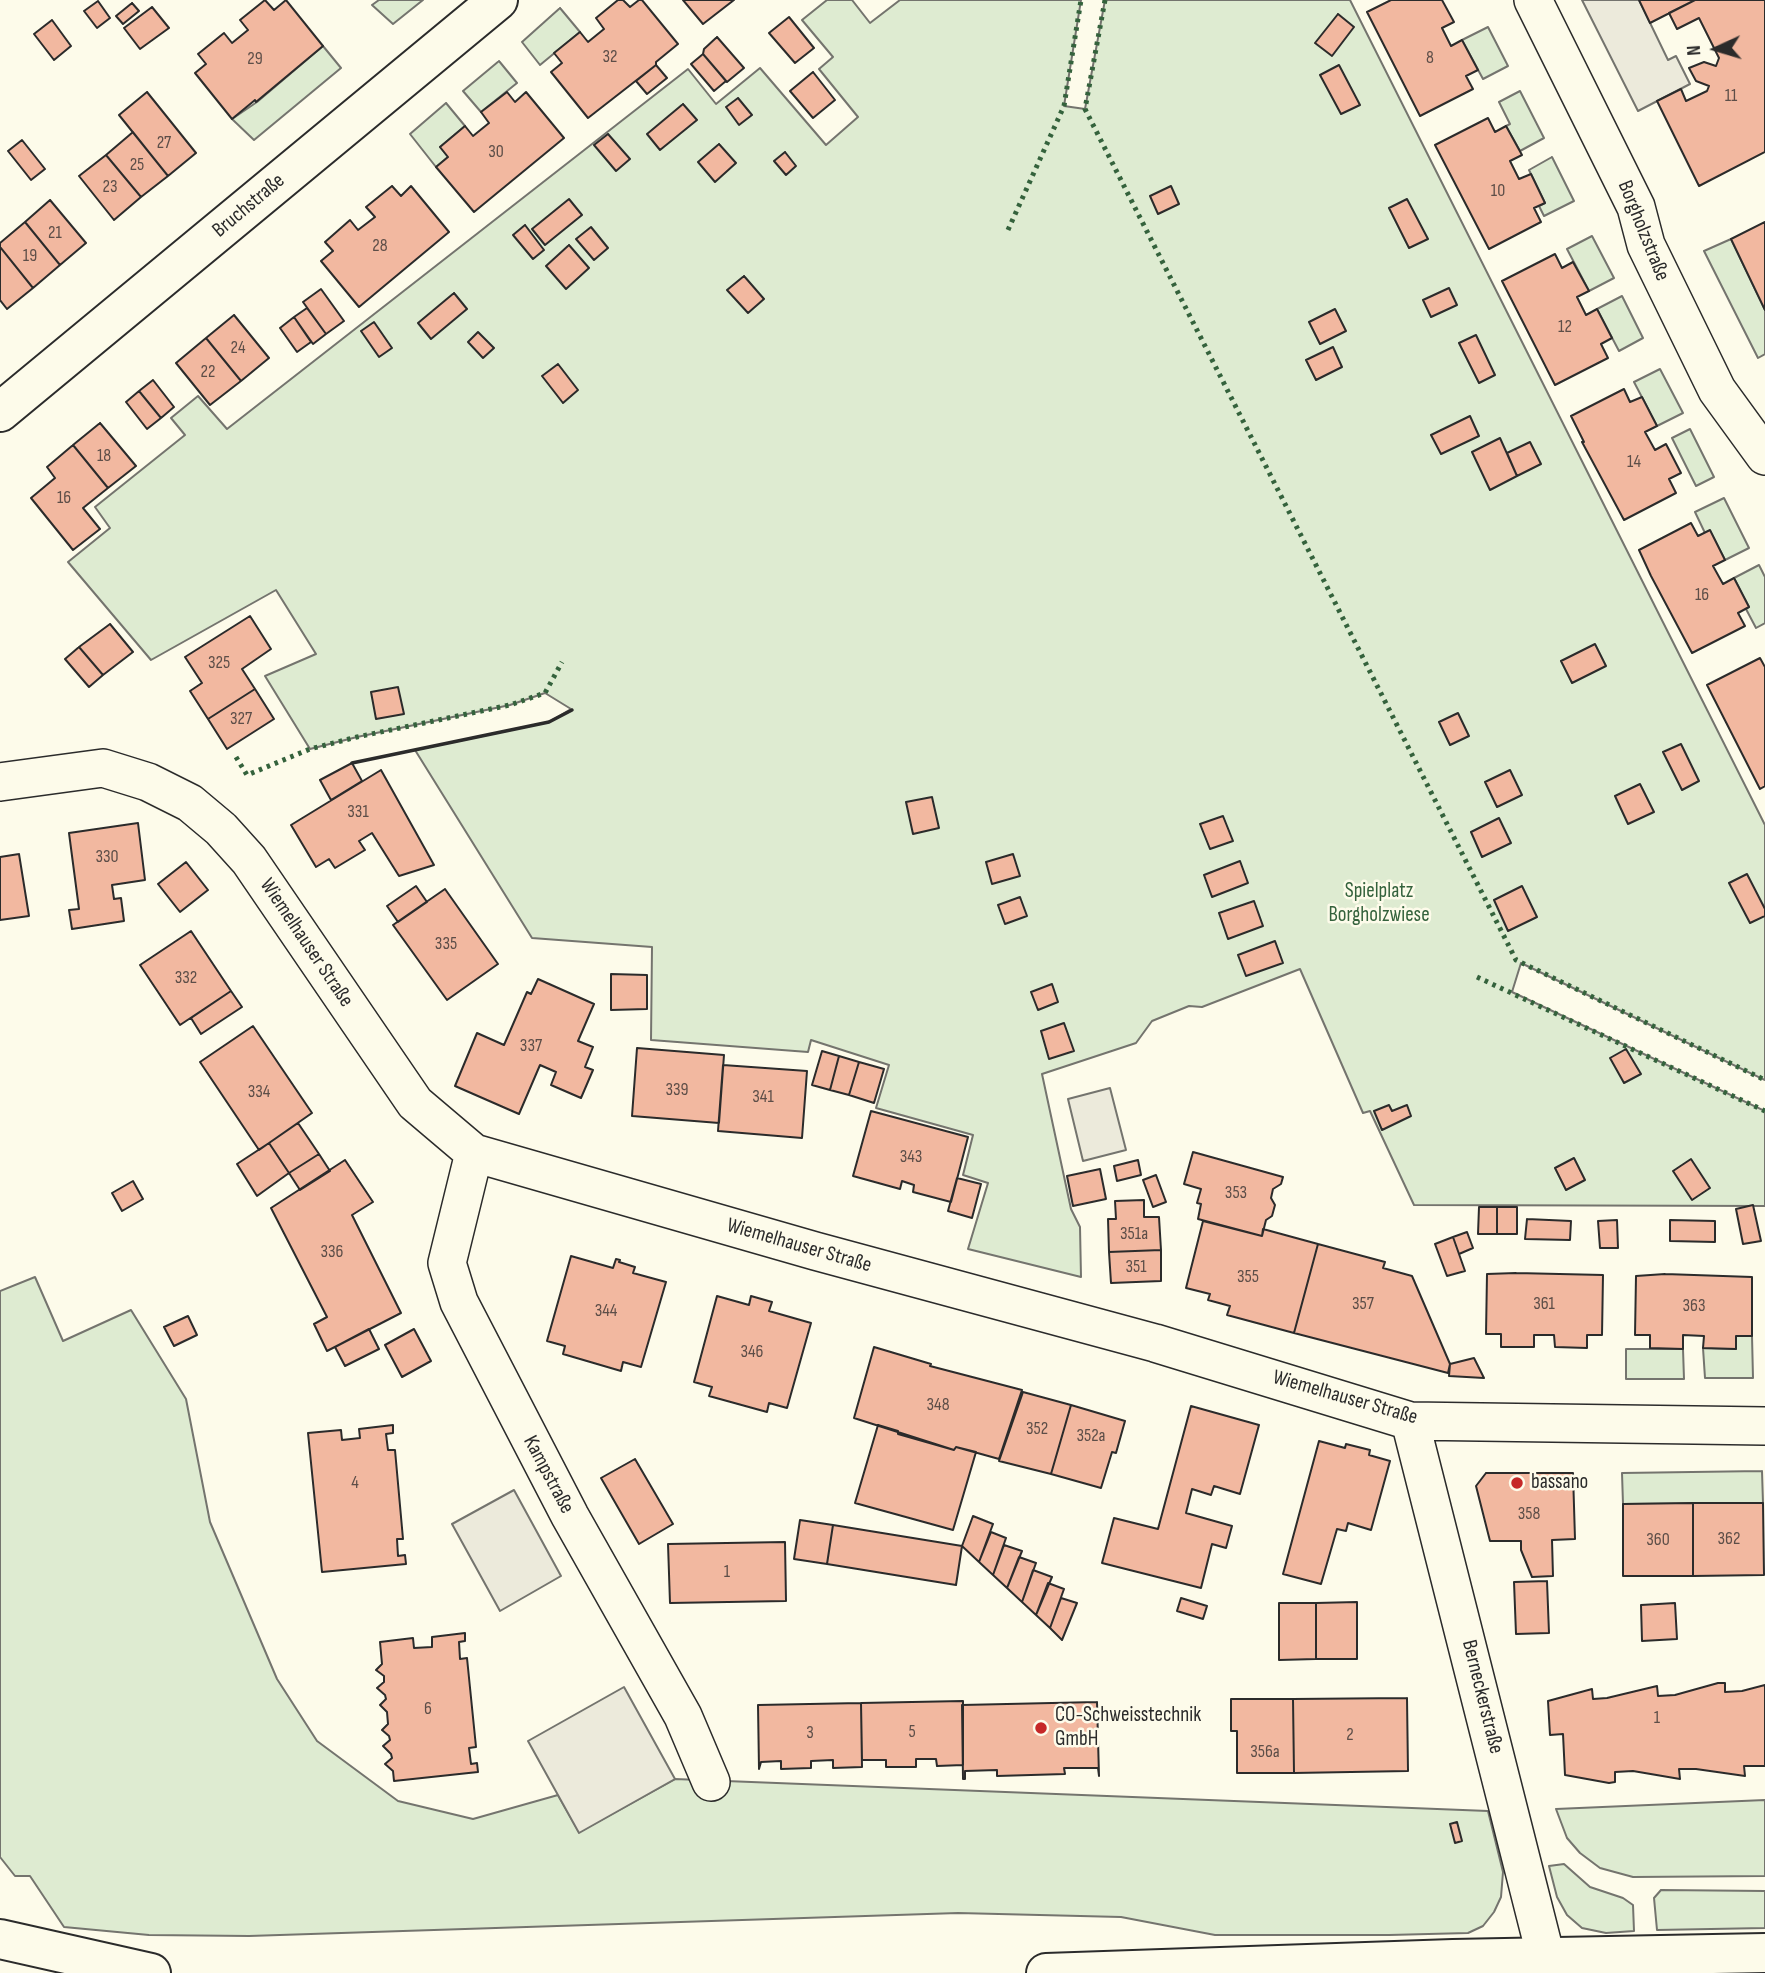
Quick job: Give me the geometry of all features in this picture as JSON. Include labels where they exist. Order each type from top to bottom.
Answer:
[{"type":"main road","name":"Bruchstraße","points":[[0,412],[498,0]]},
{"type":"main road","points":[[0,1939],[151,1973]]},
{"type":"main road","points":[[1046,1973],[1549,1965],[1765,1953]]},
{"type":"street","name":"Borgholzstraße","points":[[1533,0],[1636,207],[1646,245],[1717,390],[1765,456]]},
{"type":"street","name":"Wiemelhauser Straße","points":[[0,782],[103,768],[148,782],[190,803],[220,829],[249,860],[415,1103],[474,1153],[816,1251],[1155,1343],[1410,1421],[1765,1426]]},
{"type":"street","name":"Kampstraße","points":[[474,1153],[447,1263],[459,1302],[570,1516],[683,1716],[712,1783]]},
{"type":"street","name":"Berneckerstraße","points":[[1410,1421],[1549,1965]]},
{"type":"green space","points":[[379,0],[423,0],[393,24],[372,5]]},
{"type":"green space","name":"Spielplatz Borgholzwiese","points":[[827,0],[852,0],[870,23],[900,0],[1081,0],[1064,106],[1085,109],[1105,0],[1350,0],[1765,825],[1765,1080],[1521,963],[1512,992],[1765,1111],[1765,1206],[1414,1205],[1370,1111],[1363,1113],[1300,969],[1202,1007],[1189,1006],[1152,1021],[1136,1043],[1042,1074],[1071,1209],[1080,1227],[1081,1277],[968,1249],[988,1183],[963,1175],[973,1135],[876,1108],[889,1065],[811,1040],[808,1052],[651,1040],[652,947],[532,938],[415,750],[549,722],[571,709],[545,693],[510,705],[310,749],[265,676],[316,654],[276,590],[151,660],[68,562],[110,528],[95,507],[185,435],[171,418],[198,396],[227,429],[688,69],[716,104],[760,68],[826,145],[858,117],[819,69],[833,57],[802,20]]},
{"type":"green space","points":[[560,8],[580,32],[540,65],[522,42]]},
{"type":"green space","points":[[1488,27],[1508,66],[1483,79],[1462,40]]},
{"type":"green space","points":[[323,46],[341,68],[254,140],[232,119],[257,102]]},
{"type":"green space","points":[[499,61],[517,83],[481,112],[463,91]]},
{"type":"green space","points":[[1520,91],[1544,138],[1520,151],[1506,126],[1510,124],[1499,102]]},
{"type":"green space","points":[[446,103],[465,126],[440,147],[448,157],[436,167],[410,134]]},
{"type":"green space","points":[[1552,157],[1574,201],[1544,216],[1539,206],[1545,203],[1529,170]]},
{"type":"green space","points":[[1592,236],[1614,278],[1589,291],[1567,249]]},
{"type":"green space","points":[[1731,239],[1765,310],[1765,354],[1758,358],[1704,251]]},
{"type":"green space","points":[[1622,296],[1643,338],[1619,351],[1597,309]]},
{"type":"green space","points":[[1660,369],[1683,413],[1657,426],[1634,382]]},
{"type":"green space","points":[[1690,429],[1714,477],[1696,486],[1672,438]]},
{"type":"green space","points":[[1724,498],[1749,548],[1725,560],[1710,531],[1705,533],[1695,512]]},
{"type":"green space","points":[[1759,565],[1765,577],[1765,623],[1756,628],[1734,578]]},
{"type":"green space","points":[[35,1277],[63,1341],[131,1310],[186,1399],[210,1522],[277,1679],[317,1741],[398,1801],[473,1819],[558,1795],[579,1832],[675,1779],[1488,1811],[1503,1872],[1501,1897],[1483,1926],[1468,1933],[1389,1935],[1215,1935],[1121,1917],[958,1913],[249,1936],[149,1935],[64,1927],[30,1876],[15,1876],[0,1857],[0,1291]]},
{"type":"green space","points":[[1736,1336],[1752,1336],[1753,1378],[1705,1378],[1703,1348],[1736,1349]]},
{"type":"green space","points":[[1626,1349],[1683,1349],[1684,1379],[1626,1379]]},
{"type":"green space","points":[[1762,1471],[1763,1503],[1623,1504],[1622,1473]]},
{"type":"green space","points":[[1765,1800],[1765,1876],[1633,1877],[1600,1868],[1580,1853],[1567,1838],[1556,1809]]},
{"type":"green space","points":[[1564,1864],[1590,1887],[1623,1898],[1633,1905],[1634,1931],[1606,1933],[1582,1928],[1567,1915],[1557,1897],[1549,1866]]},
{"type":"green space","points":[[1661,1890],[1765,1891],[1765,1928],[1657,1930],[1654,1898]]},
{"type":"shaded area","points":[[1582,0],[1639,0],[1668,60],[1676,56],[1690,84],[1638,111]]},
{"type":"shaded area","points":[[1110,1088],[1126,1150],[1083,1161],[1068,1099]]},
{"type":"shaded area","points":[[514,1490],[561,1576],[500,1611],[452,1524]]},
{"type":"shaded area","points":[[624,1687],[675,1779],[579,1833],[528,1741]]},
{"type":"building","points":[[265,0],[274,10],[286,0],[323,46],[232,119],[195,73],[206,64],[198,54],[224,33],[232,43],[248,30],[240,20]]},
{"type":"building","points":[[618,0],[623,0],[630,7],[642,0],[678,44],[656,62],[656,65],[588,118],[551,72],[562,63],[554,53],[580,32],[588,42],[604,29],[596,18]]},
{"type":"building","points":[[683,0],[734,0],[703,24]]},
{"type":"building","points":[[1391,0],[1442,0],[1454,22],[1442,28],[1451,46],[1462,40],[1478,70],[1466,76],[1473,89],[1420,116],[1367,12]]},
{"type":"building","points":[[1639,0],[1695,0],[1650,23]]},
{"type":"building","points":[[1695,0],[1765,0],[1765,152],[1699,186],[1657,101],[1681,89],[1686,101],[1707,91],[1709,86],[1696,81],[1689,68],[1704,62],[1716,66],[1719,58],[1699,18],[1677,29],[1669,13]]},
{"type":"building","points":[[98,1],[110,18],[97,28],[84,11]]},
{"type":"building","points":[[132,3],[139,11],[123,24],[116,16]]},
{"type":"building","points":[[152,7],[169,28],[140,49],[124,28]]},
{"type":"building","points":[[1338,14],[1354,27],[1332,56],[1315,43]]},
{"type":"building","points":[[789,17],[814,48],[795,63],[769,33]]},
{"type":"building","points":[[52,20],[71,46],[54,60],[34,34]]},
{"type":"building","points":[[717,37],[744,68],[727,82],[703,54],[704,49]]},
{"type":"building","points":[[703,54],[726,81],[714,91],[691,64]]},
{"type":"building","points":[[656,65],[667,78],[647,94],[636,81]]},
{"type":"building","points":[[1339,65],[1360,105],[1341,114],[1320,75]]},
{"type":"building","points":[[813,72],[835,100],[813,118],[790,91]]},
{"type":"building","points":[[147,92],[196,153],[168,176],[119,115]]},
{"type":"building","points":[[507,92],[515,102],[526,92],[564,138],[474,212],[436,167],[448,157],[440,147],[465,126],[473,136],[489,123],[481,112]]},
{"type":"building","points":[[738,98],[752,115],[739,125],[726,107]]},
{"type":"building","points":[[683,104],[697,120],[660,150],[647,134]]},
{"type":"building","points":[[1488,118],[1495,132],[1506,126],[1522,155],[1510,161],[1519,179],[1531,174],[1545,203],[1534,208],[1541,222],[1489,249],[1435,145]]},
{"type":"building","points":[[133,132],[168,176],[141,197],[106,155]]},
{"type":"building","points":[[608,134],[630,159],[616,171],[594,145]]},
{"type":"building","points":[[22,140],[45,169],[31,180],[8,151]]},
{"type":"building","points":[[719,144],[736,163],[715,182],[698,162]]},
{"type":"building","points":[[785,152],[796,166],[786,175],[774,161]]},
{"type":"building","points":[[106,155],[141,197],[114,220],[79,176]]},
{"type":"building","points":[[392,186],[401,196],[411,186],[449,232],[359,307],[321,261],[333,251],[325,242],[350,220],[358,230],[375,217],[366,207]]},
{"type":"building","points":[[1171,186],[1179,204],[1158,214],[1150,196]]},
{"type":"building","points":[[569,199],[582,215],[545,245],[532,229]]},
{"type":"building","points":[[1407,199],[1428,239],[1409,248],[1389,208]]},
{"type":"building","points":[[50,200],[86,243],[60,265],[25,222]]},
{"type":"building","points":[[25,222],[60,265],[33,288],[0,247],[0,243]]},
{"type":"building","points":[[1765,222],[1765,310],[1731,239]]},
{"type":"building","points":[[525,225],[544,250],[533,259],[513,235]]},
{"type":"building","points":[[591,227],[608,248],[594,260],[576,239]]},
{"type":"building","points":[[569,245],[589,268],[566,289],[546,266]]},
{"type":"building","points":[[0,247],[33,288],[7,309],[0,300]]},
{"type":"building","points":[[1555,254],[1562,268],[1573,262],[1589,291],[1577,297],[1586,315],[1597,309],[1612,338],[1601,344],[1608,358],[1555,385],[1502,281]]},
{"type":"building","points":[[744,276],[764,299],[748,313],[727,290]]},
{"type":"building","points":[[1449,288],[1457,305],[1431,317],[1423,300]]},
{"type":"building","points":[[321,289],[344,321],[326,334],[303,302]]},
{"type":"building","points":[[454,293],[467,309],[431,339],[418,323]]},
{"type":"building","points":[[307,308],[326,334],[313,344],[294,317]]},
{"type":"building","points":[[1335,309],[1346,331],[1320,344],[1309,322]]},
{"type":"building","points":[[234,315],[269,358],[241,381],[206,338]]},
{"type":"building","points":[[294,317],[311,342],[297,352],[280,328]]},
{"type":"building","points":[[374,322],[392,348],[379,357],[361,331]]},
{"type":"building","points":[[478,332],[494,348],[483,358],[468,342]]},
{"type":"building","points":[[1476,335],[1495,375],[1479,383],[1459,343]]},
{"type":"building","points":[[206,338],[241,381],[210,405],[176,363]]},
{"type":"building","points":[[1333,347],[1342,367],[1316,380],[1306,360]]},
{"type":"building","points":[[558,364],[578,390],[563,403],[542,376]]},
{"type":"building","points":[[153,380],[174,407],[161,418],[139,391]]},
{"type":"building","points":[[1624,389],[1630,402],[1642,397],[1657,426],[1645,432],[1655,450],[1666,444],[1681,473],[1669,479],[1676,493],[1624,520],[1571,416]]},
{"type":"building","points":[[139,391],[161,418],[147,429],[126,402]]},
{"type":"building","points":[[1470,416],[1479,436],[1441,454],[1431,435]]},
{"type":"building","points":[[100,423],[136,466],[108,488],[73,445]]},
{"type":"building","points":[[1500,438],[1517,476],[1490,490],[1472,452]]},
{"type":"building","points":[[1530,442],[1541,464],[1517,476],[1507,453]]},
{"type":"building","points":[[73,445],[108,488],[83,508],[100,529],[73,550],[31,498],[55,478],[47,467]]},
{"type":"building","points":[[1691,523],[1698,536],[1710,530],[1725,560],[1713,566],[1723,584],[1734,578],[1749,607],[1738,613],[1745,626],[1692,653],[1639,550]]},
{"type":"building","points":[[250,616],[271,649],[242,669],[255,689],[208,719],[190,691],[202,683],[185,657]]},
{"type":"building","points":[[110,624],[133,652],[103,675],[79,647]]},
{"type":"building","points":[[1595,644],[1606,666],[1572,683],[1561,661]]},
{"type":"building","points":[[79,647],[103,675],[89,687],[65,659]]},
{"type":"building","points":[[1760,658],[1765,667],[1765,786],[1760,789],[1707,685]]},
{"type":"building","points":[[398,687],[404,714],[376,719],[371,692]]},
{"type":"building","points":[[255,689],[274,719],[227,749],[208,719]]},
{"type":"building","points":[[1458,713],[1469,736],[1450,745],[1439,722]]},
{"type":"building","points":[[1681,744],[1699,781],[1682,790],[1663,752]]},
{"type":"building","points":[[352,763],[362,781],[331,800],[320,780]]},
{"type":"building","points":[[381,770],[434,865],[399,876],[372,833],[359,841],[365,850],[335,868],[329,859],[316,867],[291,825]]},
{"type":"building","points":[[1510,770],[1522,795],[1497,807],[1485,782]]},
{"type":"building","points":[[1640,784],[1654,812],[1628,824],[1615,796]]},
{"type":"building","points":[[932,797],[939,828],[913,834],[906,802]]},
{"type":"building","points":[[1223,816],[1233,841],[1210,849],[1200,824]]},
{"type":"building","points":[[1499,818],[1511,843],[1482,857],[1471,832]]},
{"type":"building","points":[[138,823],[145,880],[112,885],[114,899],[121,898],[124,921],[72,929],[69,910],[79,909],[69,833]]},
{"type":"building","points":[[19,854],[29,916],[0,920],[0,857]]},
{"type":"building","points":[[1013,854],[1020,876],[992,884],[986,862]]},
{"type":"building","points":[[1240,861],[1248,883],[1212,897],[1204,875]]},
{"type":"building","points":[[186,862],[208,890],[180,912],[158,884]]},
{"type":"building","points":[[1747,874],[1765,909],[1765,916],[1750,923],[1729,883]]},
{"type":"building","points":[[416,886],[427,902],[398,922],[387,906]]},
{"type":"building","points":[[1522,886],[1537,917],[1508,931],[1494,900]]},
{"type":"building","points":[[445,889],[498,964],[447,1000],[393,925]]},
{"type":"building","points":[[1020,897],[1027,916],[1005,924],[998,905]]},
{"type":"building","points":[[1254,901],[1263,926],[1228,939],[1219,913]]},
{"type":"building","points":[[191,931],[231,991],[180,1025],[140,965]]},
{"type":"building","points":[[1275,941],[1283,963],[1246,976],[1238,955]]},
{"type":"building","points":[[611,974],[647,975],[647,1009],[611,1010]]},
{"type":"building","points":[[538,979],[594,1004],[578,1041],[593,1047],[585,1067],[593,1070],[581,1098],[551,1085],[556,1072],[540,1065],[519,1114],[455,1086],[477,1033],[504,1045],[527,992],[531,994]]},
{"type":"building","points":[[1052,984],[1058,1002],[1038,1010],[1031,992]]},
{"type":"building","points":[[231,991],[242,1007],[201,1034],[191,1018]]},
{"type":"building","points":[[1064,1023],[1074,1051],[1049,1059],[1041,1031]]},
{"type":"building","points":[[253,1026],[312,1113],[259,1150],[200,1062]]},
{"type":"building","points":[[637,1048],[724,1055],[719,1123],[632,1116]]},
{"type":"building","points":[[1626,1049],[1641,1074],[1624,1083],[1610,1058]]},
{"type":"building","points":[[822,1051],[839,1056],[830,1090],[812,1085]]},
{"type":"building","points":[[839,1056],[859,1062],[849,1095],[830,1090]]},
{"type":"building","points":[[859,1062],[884,1069],[874,1103],[849,1095]]},
{"type":"building","points":[[723,1065],[807,1071],[802,1138],[718,1131]]},
{"type":"building","points":[[1389,1105],[1392,1111],[1407,1105],[1411,1116],[1382,1130],[1374,1111]]},
{"type":"building","points":[[871,1111],[968,1137],[951,1202],[913,1192],[914,1185],[902,1181],[900,1189],[853,1176]]},
{"type":"building","points":[[298,1123],[319,1154],[289,1173],[269,1143]]},
{"type":"building","points":[[269,1143],[289,1173],[257,1196],[237,1164]]},
{"type":"building","points":[[1193,1152],[1283,1177],[1281,1184],[1273,1189],[1271,1198],[1275,1205],[1272,1216],[1266,1220],[1262,1236],[1198,1219],[1201,1204],[1197,1203],[1201,1189],[1184,1184]]},
{"type":"building","points":[[319,1154],[330,1171],[300,1190],[289,1173]]},
{"type":"building","points":[[1574,1158],[1585,1180],[1566,1190],[1555,1168]]},
{"type":"building","points":[[1691,1159],[1710,1188],[1692,1200],[1673,1171]]},
{"type":"building","points":[[345,1160],[373,1202],[352,1215],[401,1313],[327,1351],[314,1324],[327,1317],[271,1208]]},
{"type":"building","points":[[1138,1160],[1141,1175],[1117,1181],[1114,1166]]},
{"type":"building","points":[[1100,1169],[1106,1199],[1073,1206],[1067,1176]]},
{"type":"building","points":[[1156,1175],[1166,1202],[1153,1207],[1143,1180]]},
{"type":"building","points":[[957,1178],[981,1184],[972,1218],[948,1211]]},
{"type":"building","points":[[133,1181],[143,1199],[122,1211],[112,1193]]},
{"type":"building","points":[[1144,1200],[1144,1217],[1159,1217],[1161,1250],[1109,1252],[1108,1219],[1116,1219],[1115,1201]]},
{"type":"building","points":[[1753,1205],[1761,1241],[1743,1244],[1736,1209]]},
{"type":"building","points":[[1479,1207],[1497,1207],[1497,1234],[1478,1234]]},
{"type":"building","points":[[1497,1207],[1517,1207],[1517,1234],[1497,1234]]},
{"type":"building","points":[[1527,1219],[1571,1221],[1570,1240],[1525,1239]]},
{"type":"building","points":[[1617,1220],[1618,1248],[1600,1248],[1598,1221]]},
{"type":"building","points":[[1670,1220],[1715,1221],[1715,1242],[1670,1241]]},
{"type":"building","points":[[1203,1221],[1262,1236],[1263,1229],[1318,1244],[1294,1333],[1227,1315],[1230,1306],[1208,1300],[1210,1294],[1186,1288]]},
{"type":"building","points":[[1467,1232],[1473,1248],[1459,1254],[1453,1237]]},
{"type":"building","points":[[1453,1237],[1465,1271],[1447,1276],[1435,1244]]},
{"type":"building","points":[[1318,1244],[1385,1262],[1383,1268],[1412,1276],[1450,1364],[1448,1373],[1294,1333]]},
{"type":"building","points":[[1161,1250],[1161,1281],[1111,1283],[1109,1252]]},
{"type":"building","points":[[571,1256],[613,1268],[616,1259],[620,1260],[619,1262],[635,1267],[633,1273],[666,1282],[641,1367],[623,1362],[621,1371],[563,1354],[565,1346],[547,1341]]},
{"type":"building","points":[[1487,1274],[1603,1275],[1602,1335],[1587,1335],[1587,1348],[1555,1347],[1554,1335],[1534,1335],[1534,1347],[1501,1347],[1501,1334],[1486,1334]]},
{"type":"building","points":[[1665,1274],[1752,1277],[1752,1336],[1736,1336],[1736,1349],[1703,1348],[1704,1336],[1683,1335],[1683,1349],[1650,1348],[1650,1335],[1635,1335],[1636,1276]]},
{"type":"building","points":[[717,1296],[749,1305],[751,1296],[772,1302],[769,1311],[811,1323],[787,1408],[769,1403],[767,1412],[709,1396],[712,1387],[694,1382]]},
{"type":"building","points":[[188,1316],[197,1335],[174,1346],[164,1327]]},
{"type":"building","points":[[369,1329],[379,1349],[345,1366],[335,1347]]},
{"type":"building","points":[[414,1329],[431,1361],[402,1377],[385,1345]]},
{"type":"building","points":[[874,1347],[931,1364],[930,1366],[1022,1390],[999,1459],[956,1447],[954,1450],[854,1418]]},
{"type":"building","points":[[1474,1358],[1484,1378],[1449,1376],[1450,1364]]},
{"type":"building","points":[[1023,1392],[1071,1405],[1051,1474],[999,1461]]},
{"type":"building","points":[[1071,1405],[1125,1421],[1116,1453],[1112,1452],[1101,1488],[1051,1474]]},
{"type":"building","points":[[1191,1406],[1259,1425],[1240,1494],[1214,1486],[1211,1495],[1192,1489],[1186,1513],[1232,1526],[1226,1548],[1212,1544],[1201,1588],[1102,1563],[1114,1518],[1158,1529]]},
{"type":"building","points":[[393,1425],[393,1433],[386,1434],[388,1450],[395,1450],[403,1539],[397,1539],[398,1556],[405,1555],[406,1564],[322,1572],[308,1433],[341,1430],[342,1440],[360,1438],[359,1429]]},
{"type":"building","points":[[878,1425],[898,1431],[898,1434],[954,1450],[956,1447],[976,1452],[953,1530],[855,1503]]},
{"type":"building","points":[[1319,1441],[1345,1448],[1346,1444],[1370,1450],[1369,1455],[1390,1461],[1371,1530],[1348,1523],[1346,1531],[1337,1529],[1321,1584],[1283,1574]]},
{"type":"building","points":[[635,1459],[673,1524],[639,1544],[601,1478]]},
{"type":"building","points":[[1486,1473],[1573,1473],[1575,1539],[1552,1540],[1553,1576],[1532,1577],[1521,1550],[1521,1541],[1490,1541],[1476,1486]]},
{"type":"building","points":[[1693,1503],[1693,1576],[1623,1576],[1623,1504]]},
{"type":"building","points":[[1693,1503],[1763,1503],[1764,1575],[1693,1576]]},
{"type":"building","points":[[973,1516],[993,1524],[979,1562],[962,1546]]},
{"type":"building","points":[[800,1520],[833,1525],[827,1564],[794,1559]]},
{"type":"building","points":[[833,1525],[962,1546],[956,1585],[827,1564]]},
{"type":"building","points":[[991,1532],[1006,1538],[993,1575],[979,1562]]},
{"type":"building","points":[[785,1542],[786,1601],[670,1603],[668,1544]]},
{"type":"building","points":[[1004,1545],[1022,1551],[1007,1588],[993,1575]]},
{"type":"building","points":[[1019,1557],[1036,1563],[1022,1602],[1007,1588]]},
{"type":"building","points":[[1033,1570],[1052,1577],[1036,1615],[1022,1602]]},
{"type":"building","points":[[1547,1581],[1549,1633],[1516,1634],[1514,1582]]},
{"type":"building","points":[[1048,1583],[1064,1589],[1050,1628],[1036,1615]]},
{"type":"building","points":[[1061,1598],[1077,1603],[1062,1640],[1050,1628]]},
{"type":"building","points":[[1181,1598],[1207,1606],[1203,1619],[1177,1611]]},
{"type":"building","points":[[1357,1602],[1357,1659],[1316,1659],[1316,1603]]},
{"type":"building","points":[[1279,1603],[1316,1603],[1316,1659],[1279,1660]]},
{"type":"building","points":[[1675,1603],[1677,1639],[1642,1641],[1641,1605]]},
{"type":"building","points":[[465,1633],[465,1641],[459,1642],[460,1659],[467,1658],[476,1747],[469,1748],[471,1764],[477,1763],[478,1772],[394,1781],[393,1771],[385,1764],[392,1758],[391,1754],[383,1746],[390,1740],[382,1730],[388,1724],[387,1712],[380,1705],[386,1699],[377,1688],[384,1682],[384,1676],[376,1670],[382,1664],[380,1642],[413,1638],[414,1648],[432,1647],[432,1637]]},
{"type":"building","points":[[1725,1683],[1725,1692],[1765,1685],[1765,1766],[1744,1766],[1745,1776],[1679,1769],[1680,1779],[1633,1771],[1615,1772],[1615,1782],[1609,1783],[1565,1775],[1563,1734],[1550,1735],[1548,1701],[1592,1689],[1593,1699],[1657,1686],[1658,1696],[1675,1695]]},
{"type":"building","points":[[1407,1698],[1408,1771],[1294,1773],[1293,1699]]},
{"type":"building","points":[[1231,1699],[1293,1699],[1294,1773],[1237,1773],[1237,1731],[1231,1731]]},
{"type":"building","points":[[963,1701],[963,1765],[937,1766],[936,1759],[916,1759],[916,1767],[886,1767],[886,1760],[862,1760],[861,1703]]},
{"type":"building","points":[[1097,1702],[1099,1776],[1098,1768],[1064,1768],[1065,1774],[997,1776],[997,1770],[965,1771],[963,1779],[962,1705]]},
{"type":"building","points":[[861,1703],[862,1767],[833,1768],[833,1760],[811,1761],[811,1768],[781,1769],[781,1761],[761,1762],[759,1769],[758,1705]]},
{"type":"building","points":[[1457,1822],[1462,1841],[1455,1843],[1450,1824]]},
{"type":"hedge","points":[[1008,230],[1064,106],[1081,0]]},
{"type":"hedge","points":[[1105,0],[1085,109],[1516,960],[1765,1080]]},
{"type":"hedge","points":[[236,757],[247,775],[310,749],[510,705],[545,693],[562,662]]},
{"type":"hedge","points":[[1477,977],[1765,1111]]},
{"type":"wall","points":[[352,763],[549,722],[572,710]]},
{"type":"place","name":"bassano","points":[[1517,1483]]},
{"type":"place","name":"CO-Schweisstechnik GmbH","points":[[1041,1728]]}]
